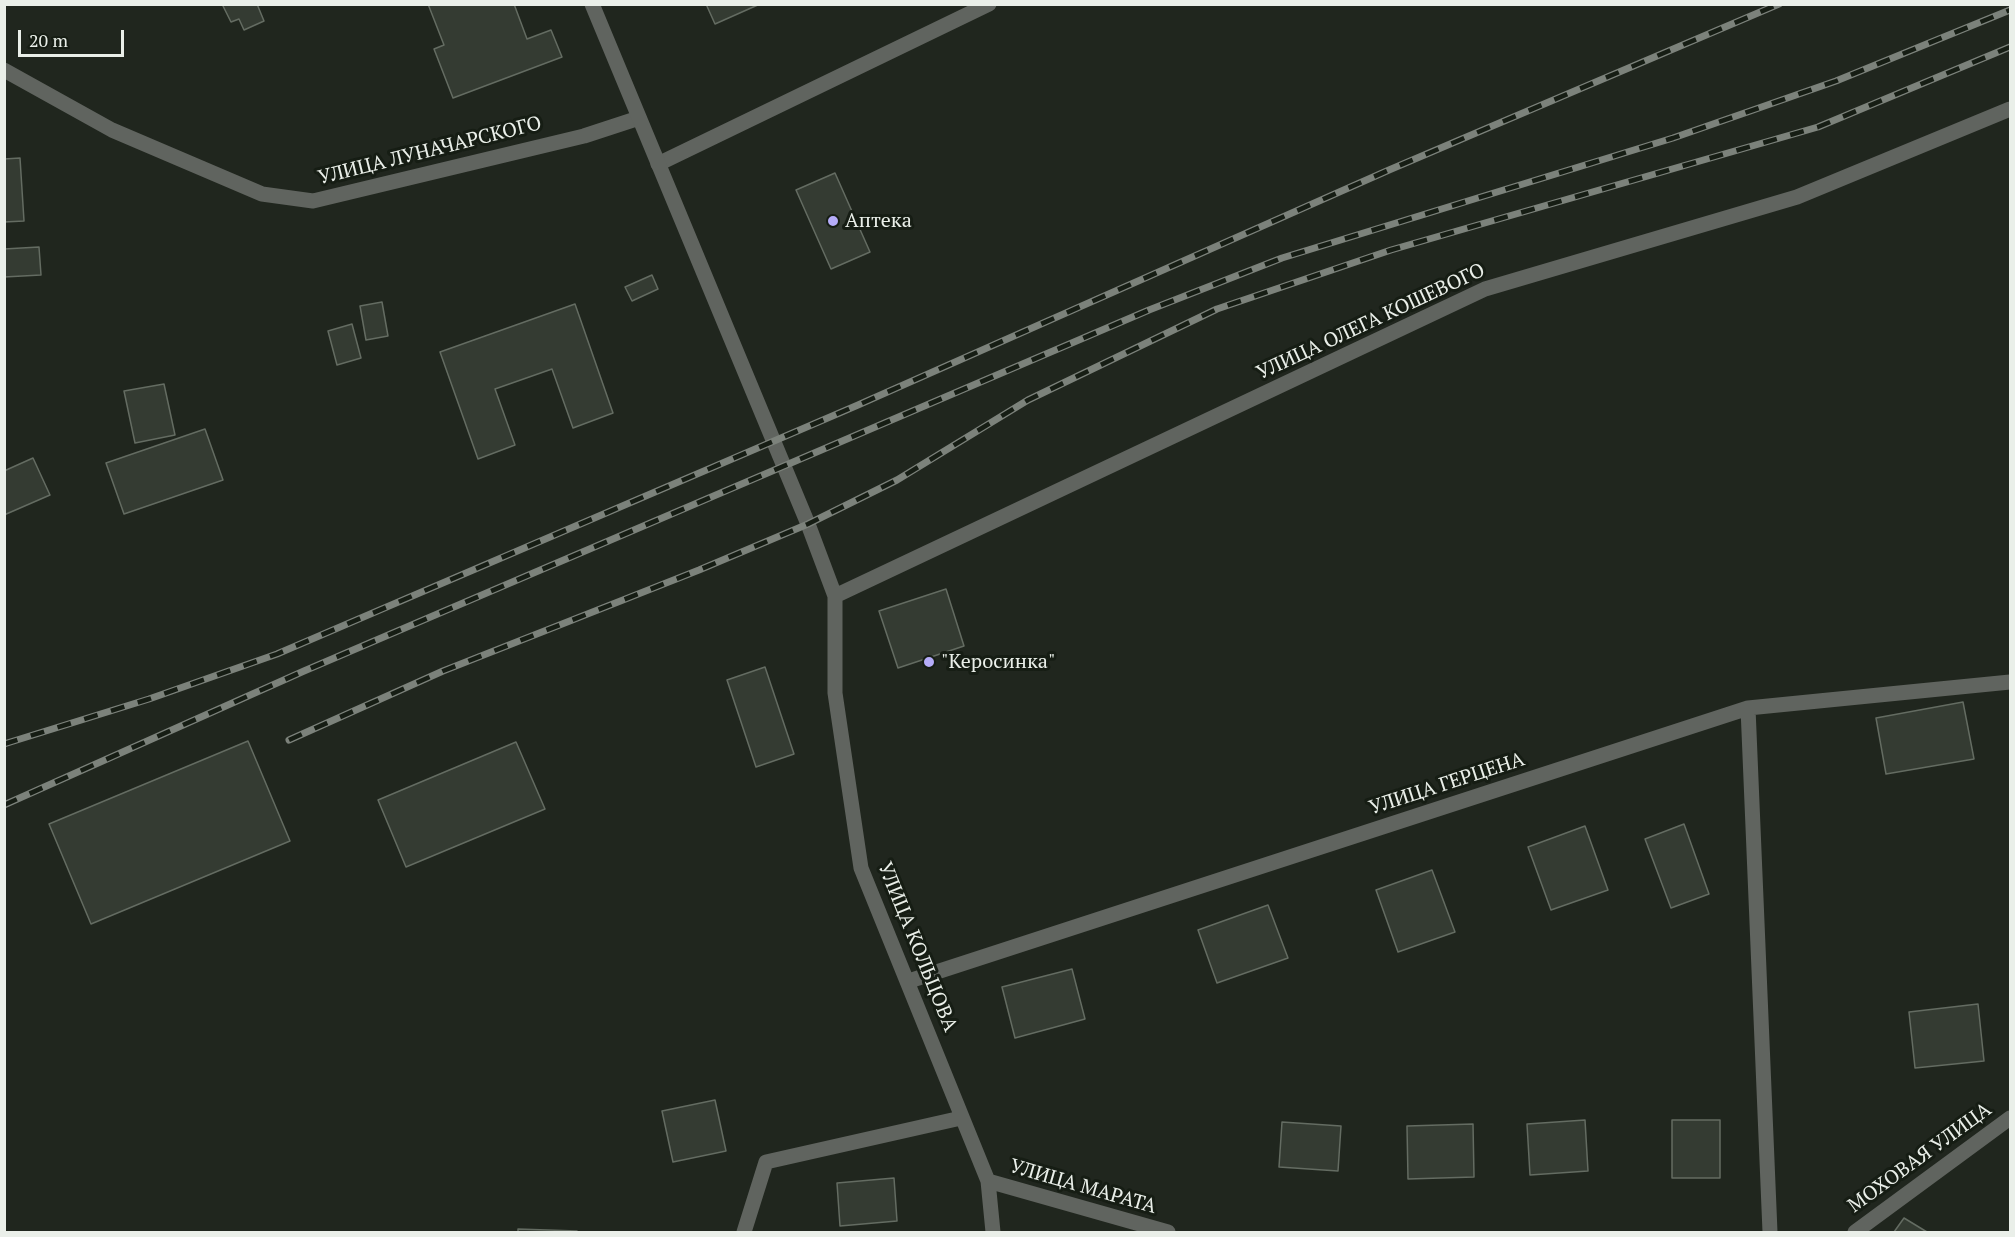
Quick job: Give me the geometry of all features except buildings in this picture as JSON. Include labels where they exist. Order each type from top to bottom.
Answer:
[{"type":"street","points":[[592,4],[808,524],[835,596]]},
{"type":"street","points":[[658,164],[989,4]]},
{"type":"street","name":"УЛИЦА ЛУНАЧАРСКОГО","points":[[4,70],[112,130],[262,194],[313,201],[584,136],[639,118]]},
{"type":"street","name":"УЛИЦА ОЛЕГА КОШЕВОГО","points":[[835,596],[1485,289],[1797,197],[2010,110]]},
{"type":"street","name":"УЛИЦА КОЛЬЦОВА","points":[[835,596],[835,693],[861,868],[909,981],[961,1118],[988,1181],[993,1233]]},
{"type":"street","name":"УЛИЦА ГЕРЦЕНА","points":[[909,981],[1748,708],[2010,682]]},
{"type":"street","points":[[1748,708],[1770,1233]]},
{"type":"street","points":[[744,1233],[766,1162],[961,1118]]},
{"type":"street","name":"МОХОВАЯ УЛИЦА","points":[[1855,1233],[2010,1118]]},
{"type":"street","name":"УЛИЦА МАРАТА","points":[[988,1181],[1168,1233]]},
{"type":"railway","points":[[4,744],[149,699],[277,654],[858,405],[1389,170],[1779,4]]},
{"type":"railway","points":[[4,805],[304,671],[1149,310],[1282,258],[1673,138],[1836,81],[2010,10]]},
{"type":"railway","points":[[289,740],[443,671],[699,570],[808,524],[897,480],[1028,400],[1217,309],[1391,250],[1818,127],[2010,47]]},
{"type":"place","name":"Аптека","points":[[833,221]]},
{"type":"place","name":"\"Керосинка\"","points":[[929,662]]}]
